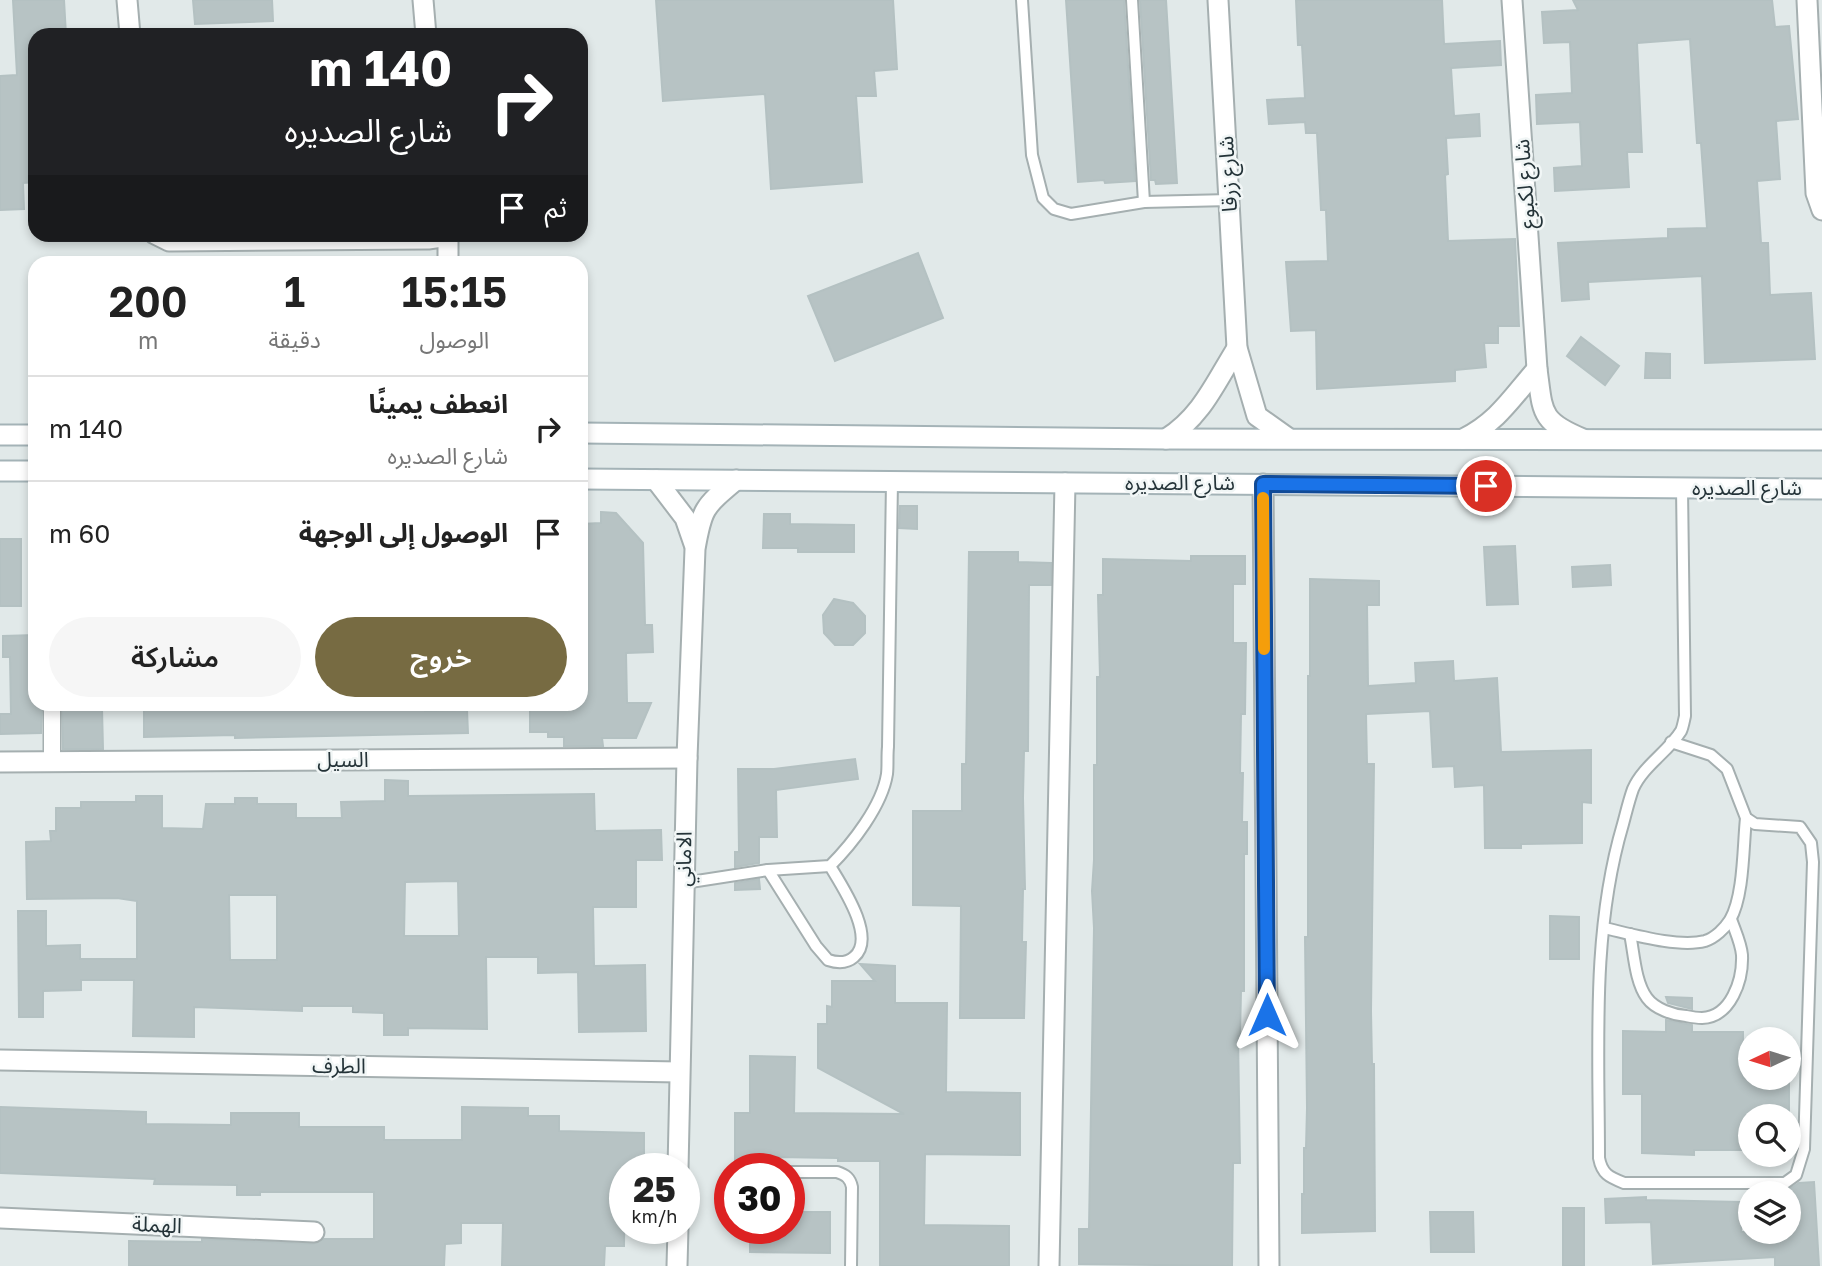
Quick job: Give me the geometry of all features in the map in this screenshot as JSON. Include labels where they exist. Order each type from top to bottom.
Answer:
[{"type":"street","points":[[127,0],[129,28]]},
{"type":"street","points":[[423,0],[425,28]]},
{"type":"street","name":"شارع زرقا","points":[[1219,0],[1237,348],[1257,416],[1288,438]]},
{"type":"street","name":"شارع لكبوع","points":[[1512,0],[1537,369],[1543,413],[1554,424],[1583,439]]},
{"type":"street","points":[[1807,0],[1816,193],[1822,210]]},
{"type":"street","points":[[1166,439],[1195,417],[1237,348]]},
{"type":"street","points":[[1463,439],[1494,420],[1537,369]]},
{"type":"street","points":[[4,432],[28,434]]},
{"type":"street","name":"شارع الصديره","points":[[588,433],[1166,439],[1822,440]]},
{"type":"street","points":[[0,471],[28,471]]},
{"type":"street","name":"شارع الصديره","points":[[588,478],[1822,489]]},
{"type":"street","name":"الاماني","points":[[656,480],[685,518],[695,549]]},
{"type":"street","name":"الاماني","points":[[678,1153],[687,758],[695,549],[701,515],[713,499],[736,480]]},
{"type":"street","points":[[1049,1266],[1065,482]]},
{"type":"street","points":[[1263,484],[1269,1266]]},
{"type":"street","points":[[52,711],[52,762]]},
{"type":"street","name":"السيل","points":[[0,762],[687,758]]},
{"type":"street","name":"الطرف","points":[[0,1060],[679,1072]]},
{"type":"street","name":"الهملة","points":[[0,1218],[314,1232]]},
{"type":"street","points":[[677,1244],[677,1266]]},
{"type":"lane","points":[[1022,0],[1031,155],[1043,198],[1054,209],[1071,214],[1144,202],[1230,200]]},
{"type":"lane","points":[[1132,0],[1144,202]]},
{"type":"lane","points":[[684,883],[768,870],[830,866],[848,848],[878,803],[886,776],[892,481]]},
{"type":"lane","points":[[1682,488],[1685,716],[1681,730],[1634,786],[1612,863],[1604,928],[1599,1005],[1599,1158],[1601,1170],[1609,1178],[1624,1184],[1769,1185],[1784,1183],[1796,1174],[1804,1149],[1813,862],[1811,843],[1800,827],[1755,824],[1746,818]]},
{"type":"lane","points":[[1604,928],[1650,939],[1707,941],[1720,932],[1731,919],[1738,895],[1746,818],[1727,769],[1711,755],[1671,742]]},
{"type":"lane","points":[[768,870],[816,946],[828,960],[844,963],[862,948],[863,941],[858,919],[830,866]]},
{"type":"lane","points":[[1630,934],[1638,976],[1647,998],[1661,1009],[1704,1018],[1724,1010],[1737,987],[1742,958],[1731,919]]},
{"type":"lane","points":[[805,1172],[837,1172],[850,1180],[851,1266]]},
{"type":"building","points":[[13,0],[64,0],[66,28],[28,28],[28,183],[23,183],[24,209],[0,210],[0,76],[17,75]]},
{"type":"building","points":[[193,0],[272,0],[273,21],[195,24]]},
{"type":"building","points":[[656,0],[893,0],[897,69],[874,71],[876,96],[856,96],[862,182],[771,189],[765,94],[663,101]]},
{"type":"building","points":[[1066,0],[1124,0],[1135,181],[1078,182]]},
{"type":"building","points":[[1140,0],[1166,0],[1177,183],[1156,184],[1155,180],[1151,180]]},
{"type":"building","points":[[1296,0],[1442,0],[1444,44],[1500,41],[1501,65],[1451,68],[1454,116],[1479,114],[1480,136],[1446,138],[1448,241],[1515,239],[1519,326],[1498,326],[1498,343],[1484,343],[1486,367],[1455,370],[1455,381],[1317,389],[1316,330],[1291,331],[1286,262],[1328,261],[1326,210],[1321,210],[1317,133],[1306,133],[1305,122],[1269,124],[1267,100],[1305,98],[1302,45],[1298,45]]},
{"type":"building","points":[[1573,0],[1772,0],[1775,27],[1789,26],[1798,119],[1776,121],[1780,179],[1757,181],[1761,243],[1768,243],[1770,295],[1811,293],[1815,359],[1705,363],[1702,276],[1588,282],[1589,299],[1562,301],[1558,243],[1668,238],[1668,229],[1707,228],[1701,143],[1697,143],[1690,39],[1637,43],[1642,152],[1627,152],[1629,187],[1555,191],[1554,168],[1582,166],[1580,122],[1537,124],[1536,95],[1572,93],[1570,42],[1544,43],[1542,12],[1578,10]]},
{"type":"building","points":[[918,253],[943,318],[835,361],[808,296]]},
{"type":"building","points":[[1581,337],[1619,366],[1605,385],[1567,356]]},
{"type":"building","points":[[1646,353],[1670,354],[1670,378],[1645,378]]},
{"type":"building","points":[[900,506],[917,506],[917,529],[899,528]]},
{"type":"building","points":[[601,512],[616,513],[643,543],[645,625],[652,625],[653,652],[626,653],[627,703],[651,703],[636,738],[602,738],[603,746],[564,746],[564,737],[548,737],[548,732],[530,732],[530,711],[588,711],[588,524],[601,523]]},
{"type":"building","points":[[764,514],[790,514],[790,524],[854,525],[854,552],[798,552],[798,548],[763,548]]},
{"type":"building","points":[[0,539],[21,539],[21,606],[0,606]]},
{"type":"building","points":[[1515,546],[1518,604],[1487,605],[1484,547]]},
{"type":"building","points":[[969,552],[1018,552],[1018,562],[1051,563],[1051,585],[1029,585],[1028,751],[1024,751],[1023,798],[1025,889],[1022,942],[1026,942],[1024,1018],[960,1018],[961,906],[913,905],[913,811],[962,811],[962,764],[966,764]]},
{"type":"building","points":[[1191,556],[1245,556],[1245,584],[1233,584],[1233,643],[1246,643],[1245,714],[1241,714],[1240,773],[1243,773],[1242,822],[1247,822],[1247,854],[1244,854],[1244,991],[1241,991],[1238,1036],[1240,1163],[1233,1163],[1232,1266],[1079,1264],[1079,1229],[1089,1229],[1094,765],[1097,765],[1097,677],[1100,677],[1098,595],[1103,595],[1103,559],[1191,561]]},
{"type":"building","points":[[1610,565],[1611,585],[1573,587],[1572,567]]},
{"type":"building","points":[[1310,579],[1379,581],[1379,605],[1367,605],[1368,686],[1416,683],[1415,663],[1453,661],[1454,681],[1497,678],[1501,752],[1591,750],[1591,803],[1582,802],[1582,843],[1521,844],[1521,848],[1485,848],[1484,785],[1455,787],[1454,766],[1433,767],[1430,711],[1366,714],[1367,764],[1374,764],[1371,1011],[1375,1231],[1302,1233],[1307,1108],[1305,937],[1308,937]]},
{"type":"building","points":[[834,599],[853,603],[865,616],[865,633],[853,645],[835,645],[824,633],[823,615]]},
{"type":"building","points":[[28,635],[28,711],[42,711],[41,733],[0,734],[0,714],[11,714],[10,657],[3,657],[3,636]]},
{"type":"building","points":[[62,711],[102,711],[103,749],[63,749]]},
{"type":"building","points":[[144,711],[467,711],[468,733],[235,738],[235,735],[144,737]]},
{"type":"building","points":[[855,759],[858,779],[776,790],[777,837],[759,837],[759,863],[735,867],[735,852],[739,852],[738,769],[774,769]]},
{"type":"building","points":[[385,780],[408,781],[408,796],[594,794],[595,831],[661,830],[662,860],[636,860],[636,907],[593,907],[594,966],[645,965],[646,1031],[579,1032],[578,972],[538,973],[538,957],[486,957],[487,1029],[408,1028],[408,1035],[384,1035],[384,1013],[353,1012],[353,1006],[302,1006],[302,1011],[194,1007],[194,1037],[133,1036],[134,980],[81,980],[81,990],[43,991],[43,1017],[19,1017],[18,911],[46,911],[46,946],[80,945],[80,959],[137,959],[137,901],[117,898],[27,899],[26,842],[51,841],[50,831],[56,831],[56,808],[81,808],[81,802],[136,802],[136,796],[162,796],[162,828],[203,829],[206,804],[235,804],[235,798],[257,798],[257,804],[296,804],[296,818],[342,818],[341,802],[385,801]],"holes":[[[458,881],[459,936],[404,936],[405,882]],[[229,895],[277,895],[277,960],[230,960]]]},
{"type":"building","points":[[759,879],[760,889],[735,890],[735,883]]},
{"type":"building","points":[[1550,916],[1579,917],[1579,959],[1550,959]]},
{"type":"building","points":[[860,964],[895,966],[895,1003],[947,1003],[946,1092],[1020,1093],[1020,1155],[925,1154],[924,1225],[1009,1226],[1009,1266],[880,1266],[880,1161],[838,1161],[838,1158],[805,1157],[805,1153],[735,1153],[735,1113],[750,1113],[750,1056],[795,1057],[794,1113],[904,1114],[818,1068],[818,1024],[827,1024],[827,1006],[832,1007],[832,981],[875,981]]},
{"type":"building","points":[[1666,997],[1692,998],[1692,1009],[1668,1003]]},
{"type":"building","points":[[1666,1020],[1692,1025],[1692,1032],[1738,1032],[1738,1090],[1789,1090],[1789,1104],[1738,1104],[1738,1150],[1694,1150],[1694,1155],[1642,1153],[1642,1094],[1623,1094],[1623,1031],[1666,1032]]},
{"type":"building","points":[[0,1107],[146,1112],[146,1124],[231,1125],[231,1113],[299,1113],[299,1127],[384,1127],[384,1140],[462,1140],[462,1107],[528,1108],[528,1116],[559,1116],[559,1131],[644,1133],[644,1153],[609,1153],[609,1244],[624,1246],[605,1246],[604,1266],[502,1266],[503,1223],[461,1223],[461,1243],[445,1244],[444,1266],[129,1266],[129,1241],[202,1242],[202,1239],[313,1244],[324,1239],[374,1239],[374,1192],[260,1192],[260,1195],[237,1195],[237,1185],[154,1184],[155,1179],[0,1173]]},
{"type":"building","points":[[1814,1182],[1819,1266],[1775,1266],[1775,1257],[1653,1264],[1651,1222],[1606,1223],[1605,1199],[1646,1197],[1646,1200],[1738,1202],[1738,1244],[1801,1244],[1801,1183]]},
{"type":"building","points":[[1563,1208],[1584,1208],[1584,1266],[1563,1266]]},
{"type":"building","points":[[805,1212],[830,1212],[830,1253],[750,1252],[750,1244],[805,1244]]},
{"type":"building","points":[[1430,1212],[1473,1212],[1474,1252],[1431,1252]]},
{"type":"slow traffic","points":[[1263,498],[1264,649]]},
{"type":"route","points":[[1267,1015],[1263,484],[1486,486]]}]
